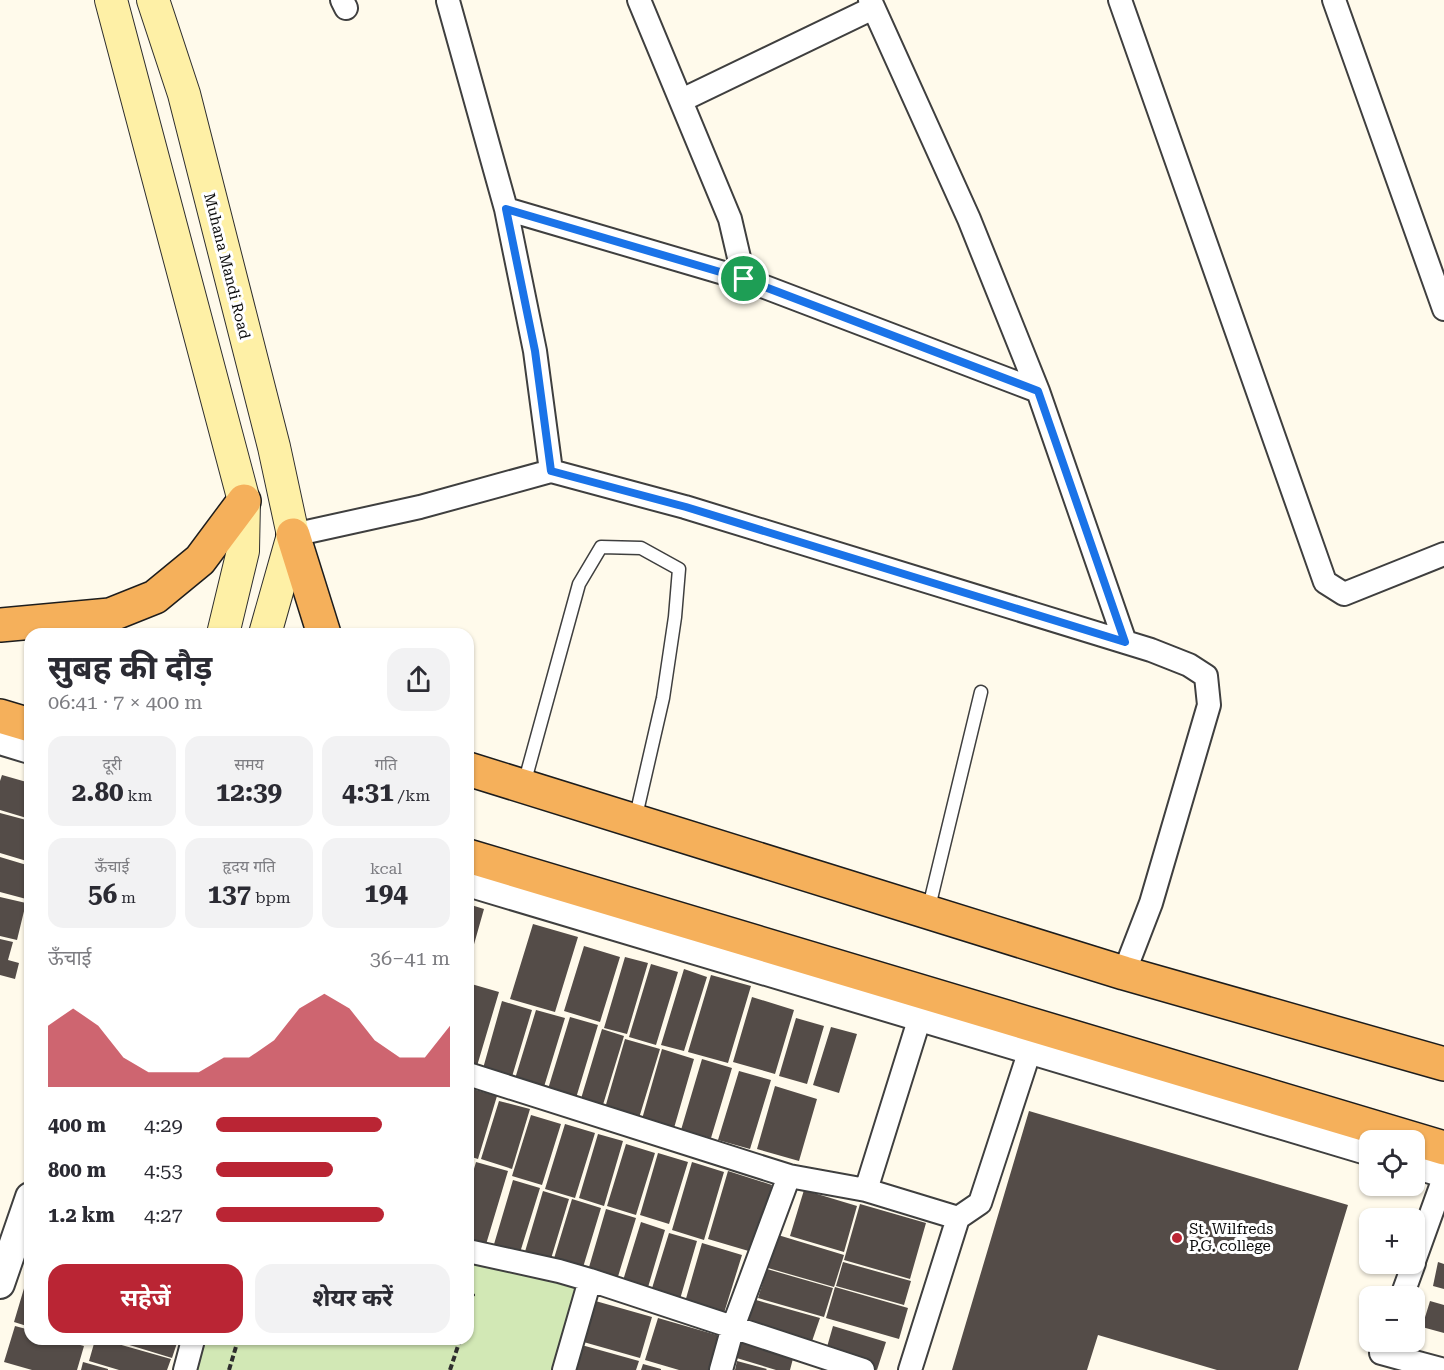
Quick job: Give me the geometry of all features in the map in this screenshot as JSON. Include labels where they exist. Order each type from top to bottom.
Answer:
[{"type":"highway","points":[[0,626],[111,615],[155,597],[200,560],[244,501]]},
{"type":"highway","points":[[293,535],[322,628]]},
{"type":"highway","points":[[0,626],[24,634]]},
{"type":"highway","points":[[0,716],[24,723]]},
{"type":"highway","points":[[474,772],[1124,973],[1444,1064]]},
{"type":"highway","points":[[474,858],[1444,1148]]},
{"type":"main road","points":[[111,0],[244,501],[243,551],[224,628]]},
{"type":"main road","name":"Muhana Mandi Road","points":[[153,0],[184,94],[274,447],[293,535]]},
{"type":"main road","points":[[267,628],[293,535]]},
{"type":"street","points":[[639,0],[730,219],[744,279]]},
{"type":"street","points":[[1120,0],[1325,582],[1344,594],[1444,554]]},
{"type":"street","points":[[1334,0],[1444,309]]},
{"type":"street","points":[[448,1],[506,209],[535,351],[551,471]]},
{"type":"street","points":[[682,100],[872,4],[969,219],[1038,391],[1125,642]]},
{"type":"street","points":[[506,209],[744,279],[1038,391]]},
{"type":"street","points":[[293,535],[420,507],[551,471],[686,507],[1125,642],[1189,665],[1206,676],[1209,705],[1151,903],[1124,973]]},
{"type":"street","points":[[0,740],[24,747]]},
{"type":"street","points":[[474,884],[1359,1147]]},
{"type":"street","points":[[866,1190],[920,1017]]},
{"type":"street","points":[[910,1370],[958,1218],[980,1203],[1030,1050]]},
{"type":"street","points":[[474,1076],[789,1176],[866,1190],[958,1218]]},
{"type":"street","points":[[1425,1167],[1444,1173]]},
{"type":"street","points":[[721,1370],[733,1326],[789,1176]]},
{"type":"street","points":[[1425,1231],[1444,1178]]},
{"type":"street","points":[[1,1278],[24,1214]]},
{"type":"street","points":[[474,1252],[590,1280],[863,1370]]},
{"type":"street","points":[[564,1370],[590,1280]]},
{"type":"street","points":[[185,1370],[192,1345]]},
{"type":"street","points":[[1381,1355],[1444,1370]]},
{"type":"lane","points":[[524,787],[579,584],[601,547],[641,548],[679,569],[675,617],[663,698],[634,821]]},
{"type":"lane","points":[[928,912],[981,692]]},
{"type":"path","points":[[229,1370],[236,1345]]},
{"type":"path","points":[[450,1370],[458,1345]]},
{"type":"green space","points":[[474,1253],[590,1280],[564,1370],[185,1370],[192,1345],[474,1345]]},
{"type":"building","points":[[2,775],[24,781],[24,817],[0,810]]},
{"type":"building","points":[[0,813],[24,819],[24,860],[0,853]]},
{"type":"building","points":[[0,857],[24,864],[24,898],[0,892]]},
{"type":"building","points":[[0,897],[24,903],[17,940],[0,936]]},
{"type":"building","points":[[474,906],[484,909],[474,944]]},
{"type":"building","points":[[533,924],[578,937],[555,1012],[510,999]]},
{"type":"building","points":[[0,939],[13,942],[8,960],[19,963],[15,979],[0,975]]},
{"type":"building","points":[[584,946],[620,957],[600,1022],[564,1011]]},
{"type":"building","points":[[625,957],[648,963],[627,1034],[604,1028]]},
{"type":"building","points":[[651,964],[678,972],[656,1045],[629,1037]]},
{"type":"building","points":[[684,969],[707,977],[684,1051],[661,1045]]},
{"type":"building","points":[[711,975],[751,986],[728,1063],[688,1052]]},
{"type":"building","points":[[474,985],[499,992],[477,1066],[474,1065]]},
{"type":"building","points":[[752,997],[794,1010],[775,1074],[733,1062]]},
{"type":"building","points":[[502,1001],[532,1010],[511,1080],[482,1072]]},
{"type":"building","points":[[536,1010],[565,1018],[543,1090],[514,1082]]},
{"type":"building","points":[[570,1017],[598,1025],[576,1098],[548,1089]]},
{"type":"building","points":[[796,1018],[824,1026],[807,1084],[779,1076]]},
{"type":"building","points":[[831,1027],[857,1034],[839,1093],[813,1085]]},
{"type":"building","points":[[602,1029],[624,1036],[602,1108],[580,1102]]},
{"type":"building","points":[[625,1039],[660,1049],[639,1118],[605,1108]]},
{"type":"building","points":[[662,1049],[694,1059],[674,1128],[642,1119]]},
{"type":"building","points":[[702,1059],[732,1068],[711,1138],[681,1130]]},
{"type":"building","points":[[739,1071],[771,1080],[750,1149],[718,1140]]},
{"type":"building","points":[[775,1086],[817,1099],[799,1161],[757,1149]]},
{"type":"building","points":[[474,1089],[497,1096],[478,1159],[474,1158]]},
{"type":"building","points":[[499,1101],[530,1109],[512,1169],[481,1159]]},
{"type":"building","points":[[1029,1111],[1348,1205],[1298,1370],[1217,1370],[1098,1335],[1087,1370],[952,1370]]},
{"type":"building","points":[[531,1115],[561,1124],[542,1185],[512,1176]]},
{"type":"building","points":[[565,1124],[595,1133],[575,1198],[545,1189]]},
{"type":"building","points":[[598,1134],[623,1141],[604,1206],[579,1198]]},
{"type":"building","points":[[626,1144],[655,1153],[636,1215],[607,1206]]},
{"type":"building","points":[[658,1153],[688,1162],[669,1224],[640,1215]]},
{"type":"building","points":[[476,1162],[508,1171],[484,1251],[474,1248],[474,1169]]},
{"type":"building","points":[[692,1162],[724,1172],[704,1240],[672,1230]]},
{"type":"building","points":[[728,1171],[772,1185],[752,1252],[708,1239]]},
{"type":"building","points":[[513,1180],[540,1188],[518,1259],[492,1251]]},
{"type":"building","points":[[804,1190],[857,1206],[844,1252],[790,1236]]},
{"type":"building","points":[[543,1191],[569,1199],[550,1262],[524,1255]]},
{"type":"building","points":[[572,1199],[601,1208],[581,1274],[552,1265]]},
{"type":"building","points":[[860,1204],[926,1223],[910,1279],[844,1260]]},
{"type":"building","points":[[606,1209],[636,1218],[616,1283],[587,1274]]},
{"type":"building","points":[[641,1222],[665,1230],[646,1294],[621,1287]]},
{"type":"building","points":[[669,1233],[697,1241],[678,1306],[649,1298]]},
{"type":"building","points":[[778,1235],[844,1255],[834,1287],[768,1268]]},
{"type":"building","points":[[702,1243],[742,1255],[724,1313],[685,1302]]},
{"type":"building","points":[[843,1262],[911,1281],[904,1305],[836,1286]]},
{"type":"building","points":[[1438,1262],[1444,1264],[1444,1289],[1433,1286]]},
{"type":"building","points":[[767,1269],[833,1288],[824,1317],[758,1298]]},
{"type":"building","points":[[835,1287],[908,1308],[899,1339],[826,1318]]},
{"type":"building","points":[[24,1288],[24,1325],[14,1322]]},
{"type":"building","points":[[749,1298],[820,1318],[810,1347],[741,1325]]},
{"type":"building","points":[[592,1300],[652,1317],[640,1358],[580,1341]]},
{"type":"building","points":[[1430,1301],[1444,1305],[1444,1333],[1425,1328],[1425,1317]]},
{"type":"building","points":[[658,1318],[720,1336],[710,1370],[679,1370],[645,1360]]},
{"type":"building","points":[[15,1326],[24,1328],[24,1345],[84,1346],[77,1370],[32,1370],[4,1362]]},
{"type":"building","points":[[833,1326],[886,1342],[877,1370],[825,1354]]},
{"type":"building","points":[[738,1332],[795,1351],[790,1370],[776,1370],[730,1356]]},
{"type":"building","points":[[578,1344],[639,1361],[636,1370],[570,1370]]},
{"type":"building","points":[[94,1345],[122,1345],[171,1359],[167,1370],[119,1370],[89,1361]]},
{"type":"building","points":[[129,1345],[176,1345],[172,1358]]},
{"type":"building","points":[[737,1361],[767,1369],[735,1370]]},
{"type":"building","points":[[83,1362],[108,1369],[108,1370],[81,1370]]},
{"type":"building","points":[[643,1364],[661,1369],[661,1370],[641,1370]]},
{"type":"place","name":"St. Wilfreds P.G. college","points":[[1177,1238]]},
{"type":"route","points":[[506,209],[744,279],[1038,391],[1125,642],[686,507],[551,471],[535,351],[506,209]]}]
